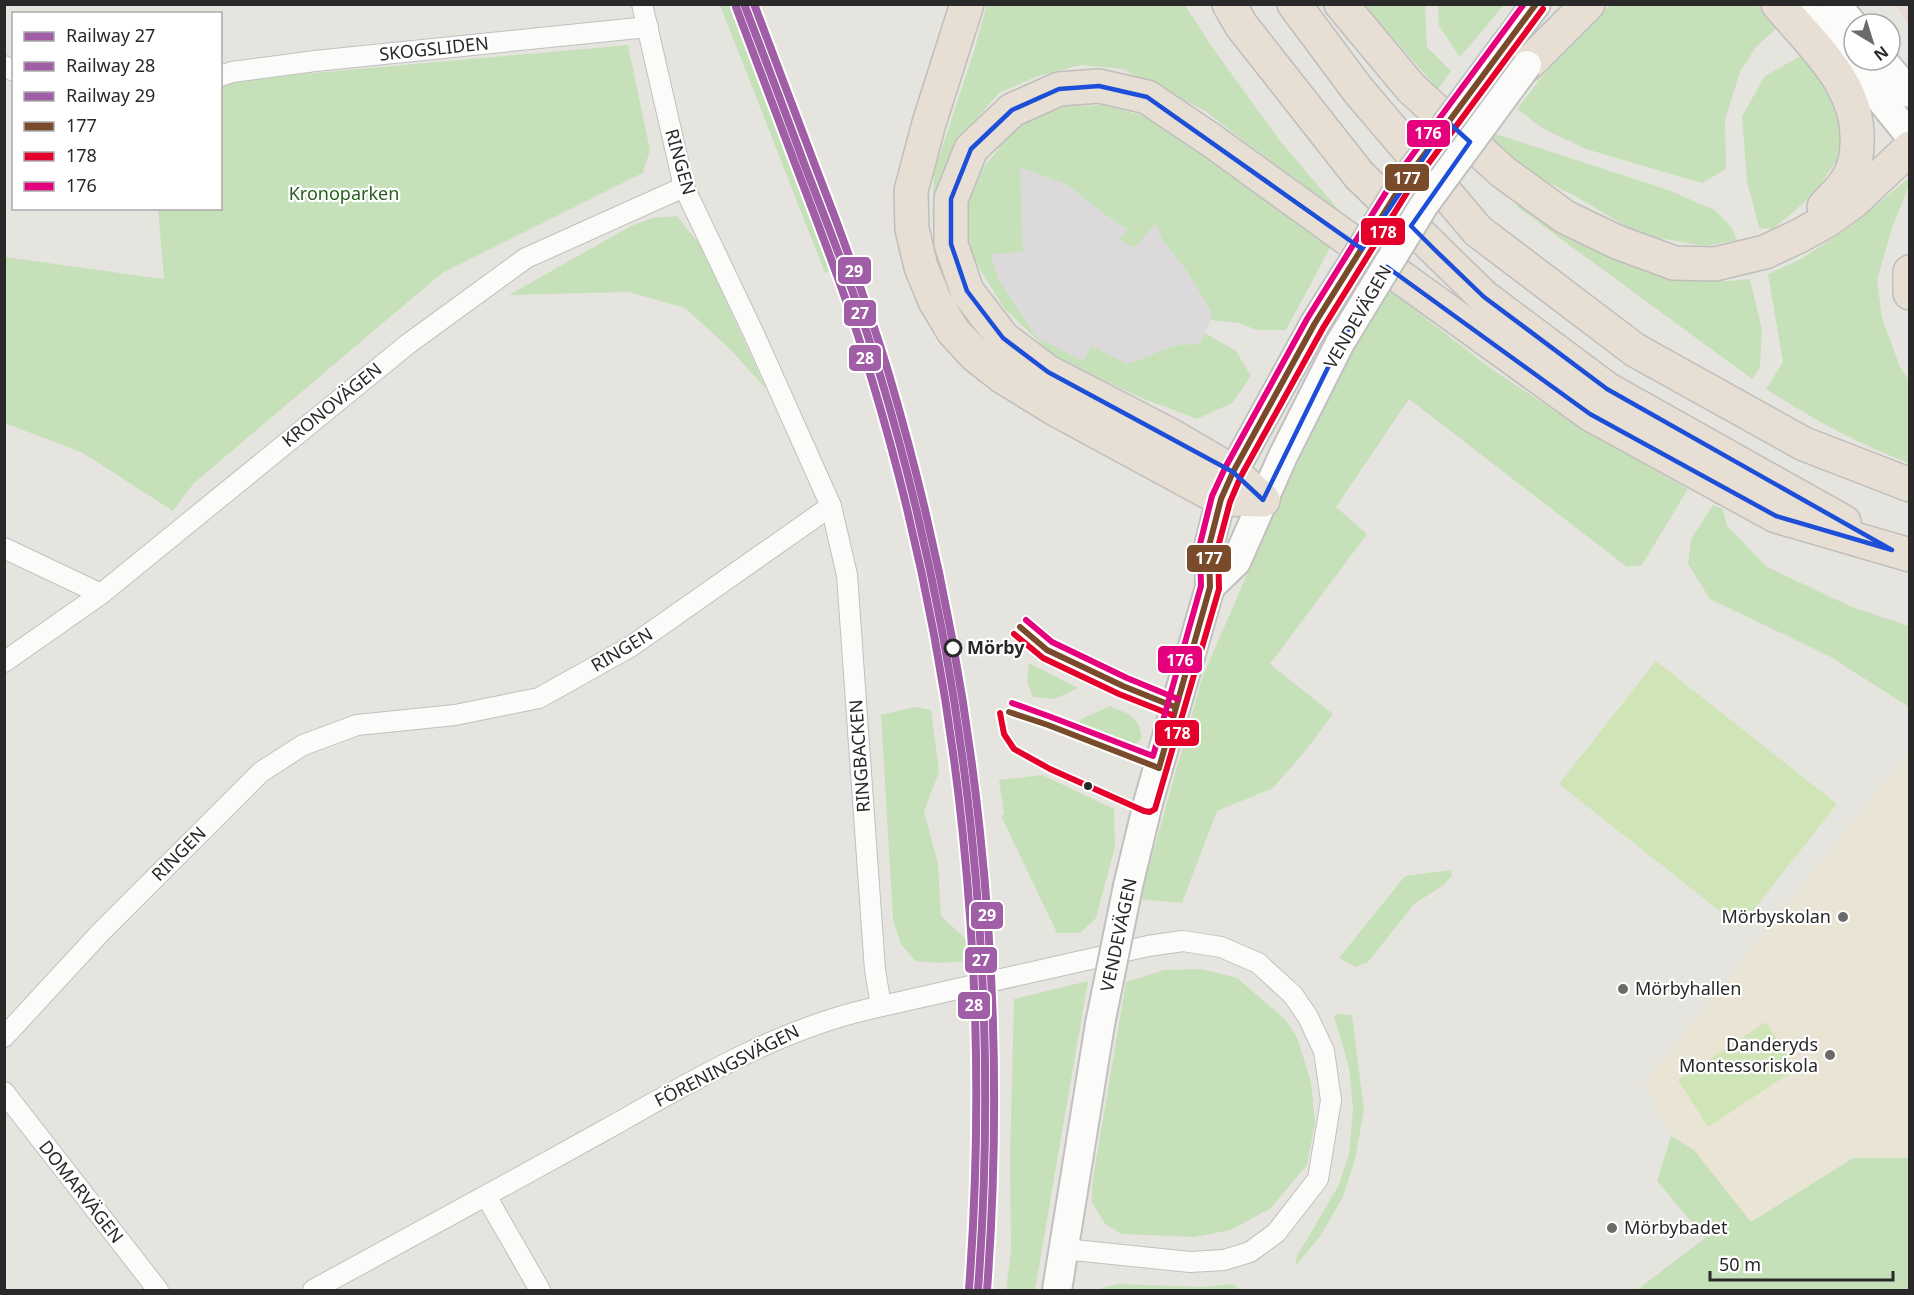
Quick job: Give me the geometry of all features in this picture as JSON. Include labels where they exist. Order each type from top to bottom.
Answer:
[{"type":"highway","points":[[967,4],[929,123],[911,191],[912,229],[921,267],[935,301],[953,331],[975,355],[1003,377],[1055,409],[1263,501]]},
{"type":"highway","points":[[1229,4],[1241,25],[1359,175],[1484,297],[1607,390],[1901,552]]},
{"type":"highway","points":[[1294,4],[1358,90],[1478,231],[1635,350],[1804,444],[1910,485]]},
{"type":"highway","points":[[1341,4],[1411,88],[1503,172],[1565,217],[1617,242],[1674,263],[1715,264],[1765,252],[1799,236],[1828,220],[1853,202],[1910,148]]},
{"type":"highway","points":[[1514,58],[1588,4]]},
{"type":"highway","points":[[1778,4],[1839,76],[1853,104],[1858,131],[1857,156],[1847,182],[1799,236]]},
{"type":"highway","points":[[1227,485],[1172,436],[1048,372],[1003,338],[967,291],[951,244],[951,199],[971,149],[1012,110],[1059,89],[1099,86],[1146,97],[1211,140],[1590,414],[1776,516],[1901,552]]},
{"type":"highway","points":[[1910,272],[1908,287],[1910,292]]},
{"type":"street","name":"RINGEN","points":[[4,1037],[100,933],[261,772],[295,750],[357,725],[456,716],[539,698],[630,647],[831,506],[754,334],[684,186],[642,4]]},
{"type":"street","name":"VENDEVÄGEN","points":[[1210,587],[1236,562],[1283,456],[1340,343],[1514,58],[1536,4]]},
{"type":"street","name":"VENDEVÄGEN","points":[[1058,1290],[1100,1024],[1128,886],[1148,803],[1210,587],[1209,546],[1227,485],[1316,322],[1401,186],[1514,58],[1576,4]]},
{"type":"street","points":[[1801,4],[1910,136]]},
{"type":"street","name":"SKOGSLIDEN","points":[[222,75],[315,61],[648,27]]},
{"type":"street","points":[[1892,72],[1910,93]]},
{"type":"street","name":"KRONOVÄGEN","points":[[4,662],[101,594],[408,344],[526,258],[684,186]]},
{"type":"street","name":"RINGBACKEN","points":[[831,506],[847,575],[875,970],[881,1006]]},
{"type":"street","points":[[4,548],[101,594]]},
{"type":"street","name":"FÖRENINGSVÄGEN","points":[[313,1290],[722,1065],[799,1030],[842,1015],[1149,946],[1183,941],[1221,948],[1258,963],[1293,995],[1308,1017],[1324,1051],[1331,1100],[1318,1179],[1276,1233],[1251,1252],[1224,1260],[1190,1262],[1064,1249]]},
{"type":"street","name":"DOMARVÄGEN","points":[[4,1092],[158,1290]]},
{"type":"street","points":[[486,1196],[540,1290]]},
{"type":"highlighted area","points":[[1099,86],[1147,97],[1362,249],[1448,122],[1470,142],[1411,226],[1434,249],[1484,297],[1607,389],[1892,550],[1776,516],[1590,414],[1387,267],[1340,343],[1263,500],[1233,472],[1048,372],[1003,338],[967,291],[951,244],[951,199],[971,149],[1012,110],[1059,89]]},
{"type":"shaded area","points":[[1896,5],[1909,5],[1909,26],[1902,12]]},
{"type":"shaded area","points":[[1020,167],[1068,185],[1127,230],[1134,248],[1156,222],[1163,241],[1186,270],[1213,314],[1200,344],[1176,345],[1128,364],[1091,346],[1084,361],[1037,338],[999,280],[990,253],[1023,252]]},
{"type":"shaded area","name":"Mörbyskolan","points":[[1909,752],[1909,1158],[1853,1158],[1751,1222],[1694,1150],[1671,1136],[1645,1083]]},
{"type":"green space","points":[[987,4],[1185,5],[1210,44],[1280,141],[1349,222],[1205,111],[1122,69],[1081,65],[1038,76],[999,93],[970,126],[945,173],[932,222],[934,172]]},
{"type":"green space","points":[[1438,4],[1504,5],[1460,57],[1439,26]]},
{"type":"green space","points":[[720,5],[731,5],[832,269],[825,273]]},
{"type":"green space","points":[[1364,5],[1425,5],[1427,47],[1451,71],[1438,89]]},
{"type":"green space","points":[[1610,5],[1757,5],[1779,26],[1756,47],[1740,72],[1725,120],[1726,169],[1702,183],[1586,149],[1542,128],[1517,109],[1555,60]]},
{"type":"green space","name":"Kronoparken","points":[[628,45],[650,150],[643,173],[442,273],[194,483],[173,511],[83,453],[5,423],[4,257],[164,279],[158,210],[222,210],[222,85],[245,79]]},
{"type":"green space","points":[[1804,54],[1820,73],[1842,121],[1843,151],[1814,194],[1773,229],[1759,228],[1747,181],[1742,116],[1765,76]]},
{"type":"green space","points":[[1103,105],[1166,122],[1331,246],[1286,330],[1257,330],[1238,323],[1210,320],[1212,313],[1186,270],[1163,241],[1156,223],[1134,248],[1119,239],[1127,229],[1068,185],[1020,167],[1023,252],[990,254],[999,280],[1037,338],[1084,361],[1091,346],[1128,364],[1176,345],[1200,344],[1205,333],[1236,351],[1251,376],[1232,403],[1197,419],[1139,397],[1057,359],[1004,308],[970,253],[967,204],[983,168],[1016,127],[1056,107]]},
{"type":"green space","points":[[1496,134],[1668,190],[1715,210],[1732,228],[1737,240],[1706,246],[1640,235],[1577,197],[1521,169],[1486,143]]},
{"type":"green space","points":[[1909,178],[1909,185],[1891,231],[1877,280],[1882,318],[1900,367],[1909,380],[1909,463],[1871,448],[1836,430],[1766,389],[1783,362],[1768,274],[1801,259],[1850,227]]},
{"type":"green space","points":[[1521,202],[1563,232],[1618,261],[1681,281],[1750,279],[1762,330],[1760,367],[1752,379],[1516,206]]},
{"type":"green space","points":[[677,216],[701,246],[766,389],[730,349],[685,308],[629,292],[509,295],[631,226],[652,218]]},
{"type":"green space","points":[[1386,288],[1493,370],[1584,430],[1688,489],[1642,565],[1627,567],[1409,399],[1336,507],[1367,534],[1270,664],[1333,714],[1273,788],[1217,811],[1182,903],[1140,899],[1202,678],[1340,360]]},
{"type":"green space","points":[[1713,505],[1723,509],[1727,526],[1767,567],[1852,607],[1909,626],[1909,707],[1829,656],[1710,599],[1688,564],[1691,539]]},
{"type":"green space","points":[[1656,661],[1837,804],[1740,927],[1559,784]]},
{"type":"green space","points":[[1029,663],[1078,688],[1055,699],[1033,697],[1027,681]]},
{"type":"green space","points":[[1110,706],[1132,716],[1141,730],[1142,738],[1129,748],[1084,732],[1079,725],[1081,719]]},
{"type":"green space","points":[[915,707],[931,710],[939,772],[924,811],[938,864],[941,916],[969,942],[973,961],[939,963],[915,961],[901,944],[893,920],[881,715]]},
{"type":"green space","points":[[1042,775],[1114,809],[1115,847],[1096,918],[1080,933],[1057,933],[1001,816],[1004,814],[999,780]]},
{"type":"green space","points":[[1451,870],[1452,875],[1444,885],[1414,904],[1368,962],[1355,967],[1339,958],[1405,876]]},
{"type":"green space","points":[[1202,969],[1237,978],[1286,1020],[1297,1037],[1311,1082],[1315,1123],[1307,1165],[1271,1208],[1231,1230],[1194,1237],[1122,1234],[1105,1224],[1092,1202],[1092,1184],[1126,982],[1164,970]]},
{"type":"green space","points":[[1088,981],[1035,1290],[1006,1290],[1011,1250],[1010,1158],[1014,999]]},
{"type":"green space","points":[[1352,1015],[1364,1110],[1355,1159],[1343,1197],[1320,1236],[1295,1267],[1297,1256],[1339,1185],[1349,1154],[1353,1108],[1349,1068],[1334,1016]]},
{"type":"green space","points":[[1766,1022],[1796,1069],[1708,1127],[1678,1080]]},
{"type":"green space","points":[[1671,1136],[1694,1150],[1751,1222],[1853,1158],[1909,1158],[1909,1290],[1637,1290],[1705,1238],[1657,1181]]},
{"type":"green space","points":[[1118,1284],[1201,1287],[1232,1284],[1241,1290],[1094,1290]]},
{"type":"rail line","name":"27","points":[[744,4],[873,351],[911,489],[937,602],[956,715],[971,830],[981,944],[985,1059],[984,1175],[978,1290]]},
{"type":"rail line","name":"29","points":[[754,4],[834,215],[877,337],[920,490],[945,602],[965,716],[980,830],[989,945],[994,1060],[993,1175],[987,1290]]},
{"type":"rail line","name":"28","points":[[736,7],[847,302],[864,354],[903,491],[928,603],[948,716],[963,830],[972,945],[976,1060],[975,1174],[969,1289]]},
{"type":"transit line","name":"176","points":[[1012,703],[1153,756],[1201,586],[1200,544],[1212,496],[1225,468],[1307,319],[1393,181],[1524,4]]},
{"type":"transit line","name":"177","points":[[1159,768],[1210,587],[1209,546],[1221,499],[1233,472],[1315,323],[1401,186],[1536,4]]},
{"type":"transit line","name":"178","points":[[1000,713],[1004,734],[1014,749],[1050,769],[1144,811],[1150,812],[1155,809],[1219,589],[1218,547],[1230,502],[1241,476],[1323,328],[1408,191],[1543,9]]},
{"type":"transit line","name":"176","points":[[1026,620],[1052,642],[1127,678],[1178,699]]},
{"type":"transit line","name":"177","points":[[1020,627],[1047,650],[1123,686],[1175,707]]},
{"type":"transit line","name":"178","points":[[1014,634],[1043,658],[1119,694],[1172,715]]},
{"type":"transit line","name":"177","points":[[1009,712],[1159,768]]},
{"type":"place","name":"Mörby","points":[[953,648]]},
{"type":"place","name":"Mörbyskolan","points":[[1843,917]]},
{"type":"place","name":"Mörbyhallen","points":[[1623,989]]},
{"type":"place","name":"Danderyds Montessoriskola","points":[[1830,1055]]},
{"type":"place","name":"Mörbybadet","points":[[1612,1228]]}]
